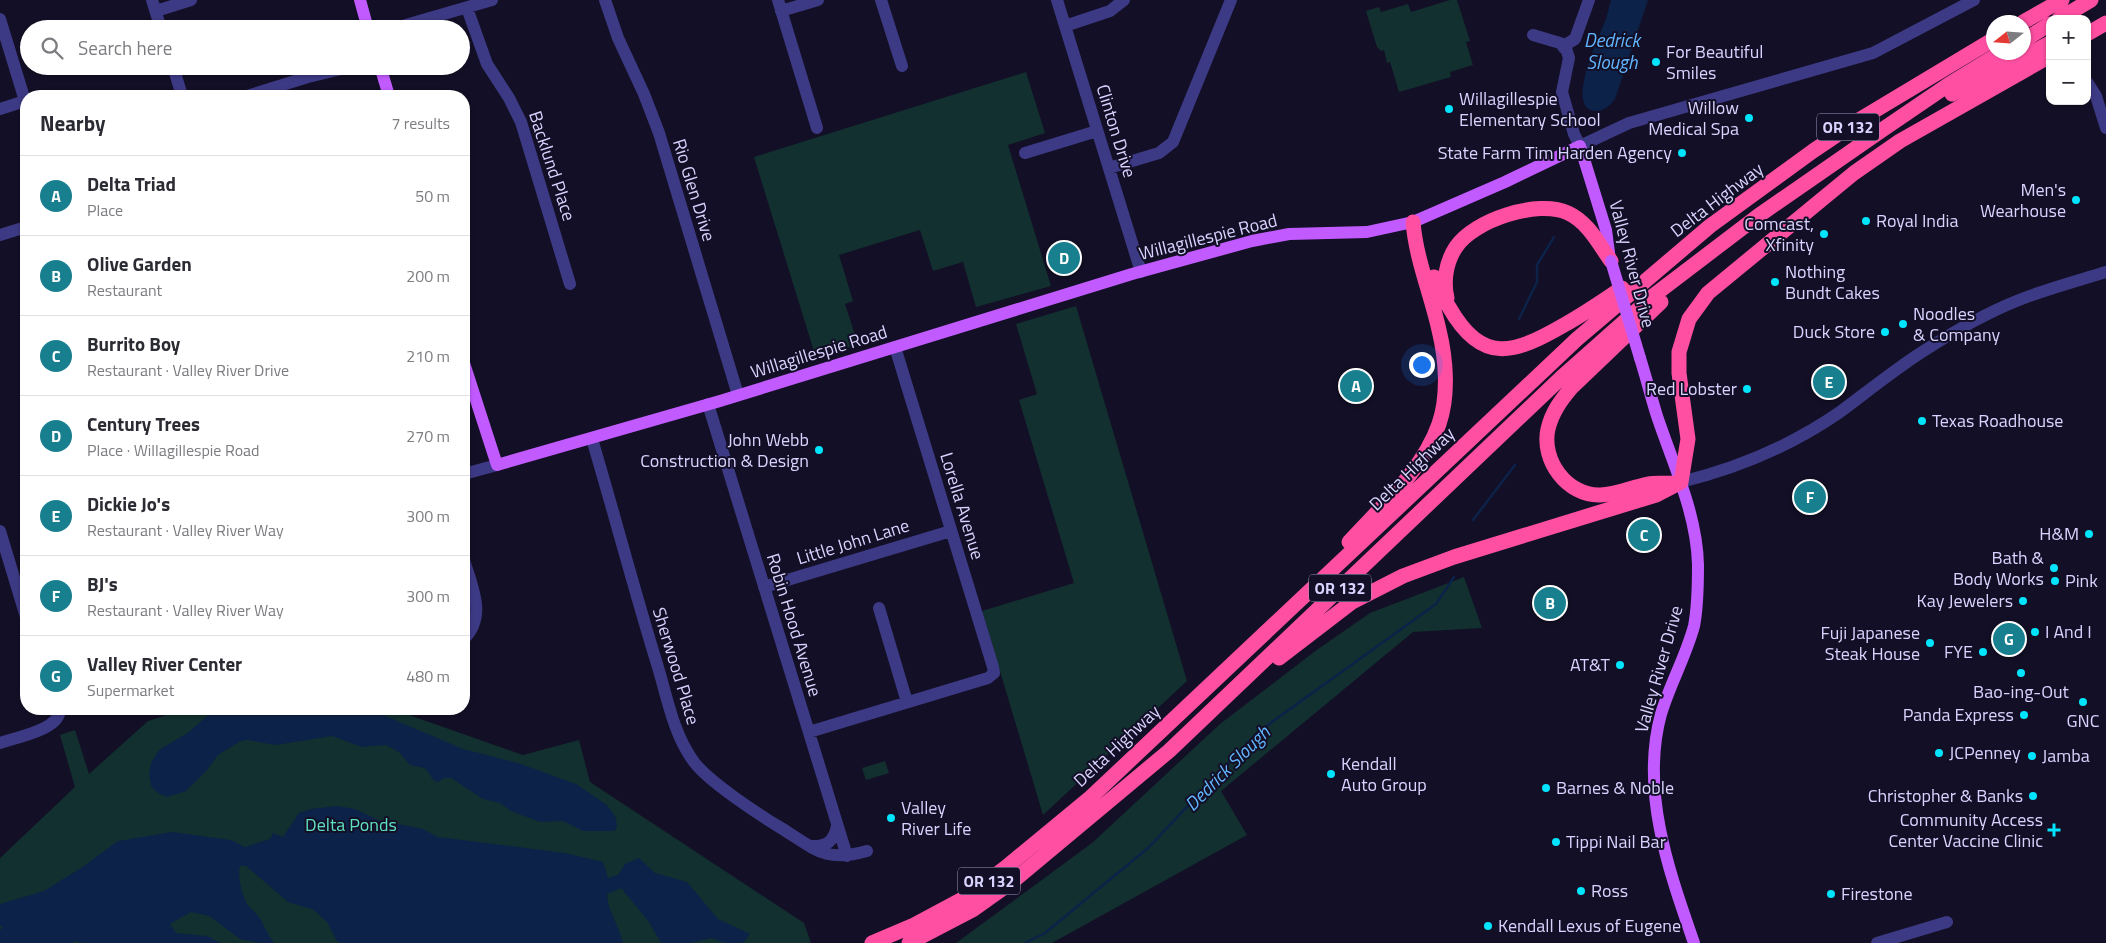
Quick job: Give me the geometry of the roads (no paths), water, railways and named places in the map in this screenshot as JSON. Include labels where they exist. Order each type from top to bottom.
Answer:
[{"type":"highway","points":[[2031,17],[2062,0]]},
{"type":"highway","points":[[2066,15],[2091,0]]},
{"type":"highway","points":[[2091,21],[2106,13]]},
{"type":"highway","points":[[2091,32],[2106,23]]},
{"type":"highway","points":[[2031,36],[2046,26]]},
{"type":"highway","points":[[1882,130],[2046,44]]},
{"type":"highway","name":"Delta Highway","points":[[872,943],[941,912],[968,896],[1005,868],[1091,796],[1577,339],[1710,226],[1859,120],[1986,45]]},
{"type":"highway","points":[[1681,482],[1688,439],[1679,373],[1679,352],[1689,320],[1708,293],[1854,174],[1900,141],[2046,58]]},
{"type":"highway","points":[[1882,130],[1989,60]]},
{"type":"highway","name":"Delta Highway","points":[[909,943],[974,909],[1012,882],[1169,751],[1582,358],[1653,296],[1758,216],[1882,130]]},
{"type":"highway","points":[[1449,307],[1444,287],[1446,271],[1456,247],[1466,236],[1478,228],[1520,212],[1532,209],[1560,210],[1575,216],[1594,236],[1611,261]]},
{"type":"highway","points":[[1681,482],[1647,484],[1599,495],[1586,493],[1569,486],[1552,464],[1547,446],[1548,427],[1554,411],[1572,387],[1676,288],[1758,216]]},
{"type":"highway","points":[[1413,222],[1422,237],[1438,292],[1462,328],[1476,339],[1500,350],[1516,349],[1539,339],[1588,311],[1710,226]]},
{"type":"highway","points":[[1286,614],[1413,470],[1439,424],[1444,402],[1445,366],[1440,331],[1415,240],[1413,222]]},
{"type":"highway","points":[[1169,751],[1280,657],[1342,609],[1379,586],[1450,558],[1656,494],[1681,482]]},
{"type":"main road","points":[[360,0],[366,20]]},
{"type":"main road","points":[[383,75],[387,90]]},
{"type":"main road","name":"Willagillespie Road","points":[[498,465],[592,439],[1141,272],[1278,235],[1367,232],[1413,222],[1505,182],[1580,146]]},
{"type":"main road","name":"Valley River Drive","points":[[1580,146],[1606,230],[1611,261],[1657,416],[1681,482],[1696,539],[1698,563],[1697,598],[1693,627],[1661,714],[1656,734],[1653,780],[1654,799],[1666,852],[1694,943]]},
{"type":"main road","points":[[470,381],[498,465]]},
{"type":"street","points":[[158,20],[154,5],[191,0]]},
{"type":"street","points":[[425,20],[492,0]]},
{"type":"street","name":"Rio Glen Drive","points":[[606,0],[618,38],[644,94],[659,133],[738,395]]},
{"type":"street","points":[[817,128],[779,6],[818,0]]},
{"type":"street","points":[[881,0],[902,66]]},
{"type":"street","name":"Clinton Drive","points":[[1057,0],[1141,272]]},
{"type":"street","points":[[1065,26],[1110,11],[1124,0]]},
{"type":"street","points":[[1109,168],[1159,153],[1173,142],[1231,0]]},
{"type":"street","points":[[1565,49],[1566,44],[1575,39],[1590,0]]},
{"type":"street","name":"Willagillespie Road","points":[[1580,146],[1629,123],[1873,53],[1974,0]]},
{"type":"street","name":"Backlund Place","points":[[468,8],[487,64],[510,98],[521,122],[570,284]]},
{"type":"street","points":[[0,19],[22,90]]},
{"type":"street","points":[[1533,35],[1560,43],[1569,58],[1562,92],[1574,134],[1580,146]]},
{"type":"street","points":[[176,75],[180,90]]},
{"type":"street","points":[[266,90],[316,75]]},
{"type":"street","points":[[2091,88],[2096,96],[2106,128]]},
{"type":"street","points":[[0,109],[20,104]]},
{"type":"street","points":[[1025,153],[1097,131]]},
{"type":"street","points":[[0,235],[20,229]]},
{"type":"street","points":[[1681,482],[1739,466],[1785,445],[1838,413],[1922,352],[1967,325],[2003,307],[2034,294],[2106,272]]},
{"type":"street","name":"Lorella Avenue","points":[[895,347],[993,666],[993,676],[907,702]]},
{"type":"street","name":"Robin Hood Avenue","points":[[708,404],[847,856]]},
{"type":"street","name":"Sherwood Place","points":[[592,439],[677,730],[694,763],[709,778],[773,823],[811,846],[830,855],[847,856],[867,851]]},
{"type":"street","name":"Willagillespie Road","points":[[470,472],[498,465]]},
{"type":"street","points":[[0,531],[20,587]]},
{"type":"street","name":"Little John Lane","points":[[764,588],[952,531]]},
{"type":"street","points":[[470,582],[477,608],[474,625],[470,631]]},
{"type":"street","points":[[809,732],[907,702],[879,608]]},
{"type":"street","points":[[0,743],[49,726],[57,720],[58,715]]},
{"type":"street","points":[[811,846],[829,843],[835,836],[838,826]]},
{"type":"street","points":[[1877,943],[1947,922]]},
{"type":"water","name":"Dedrick Slough","points":[[1611,0],[1648,0],[1615,99],[1605,108],[1597,111],[1587,108],[1583,99],[1583,86],[1586,70],[1606,19]]},
{"type":"water","points":[[208,715],[383,715],[463,749],[518,763],[576,784],[607,805],[616,818],[617,828],[614,831],[583,831],[563,821],[540,822],[511,811],[500,803],[483,799],[451,778],[444,778],[438,782],[433,780],[426,769],[410,765],[399,752],[386,745],[362,747],[332,736],[276,745],[247,740],[239,742],[218,755],[207,770],[186,791],[167,797],[158,793],[151,786],[149,773],[151,763],[159,750],[189,732]]},
{"type":"water","points":[[337,806],[355,809],[378,820],[423,829],[438,837],[565,853],[603,862],[608,878],[618,875],[625,864],[639,858],[655,873],[687,882],[718,919],[750,934],[743,943],[725,943],[712,938],[690,943],[661,943],[649,922],[621,888],[607,894],[609,907],[623,943],[340,943],[327,922],[314,910],[288,902],[246,866],[240,866],[240,880],[245,900],[257,914],[274,943],[259,943],[240,939],[209,916],[191,912],[170,924],[176,933],[207,936],[221,943],[82,943],[74,941],[73,943],[0,943],[0,930],[3,927],[0,926],[0,904],[44,891],[81,868],[118,841],[172,832],[231,840],[245,847],[270,839],[273,833],[283,837],[299,813],[311,809]]},
{"type":"waterway","name":"Dedrick Slough","points":[[1519,319],[1537,282],[1537,265],[1554,237]]},
{"type":"waterway","name":"Dedrick Slough","points":[[1473,520],[1515,465]]},
{"type":"waterway","name":"Dedrick Slough","points":[[1025,943],[1045,933],[1148,848],[1258,732],[1436,604],[1454,577]]},
{"type":"place","name":"For Beautiful Smiles","points":[[1656,62]]},
{"type":"place","name":"Willagillespie Elementary School","points":[[1449,109]]},
{"type":"place","name":"Willow Medical Spa","points":[[1749,118]]},
{"type":"place","name":"State Farm Tim Harden Agency","points":[[1682,153]]},
{"type":"place","name":"Men's Wearhouse","points":[[2076,200]]},
{"type":"place","name":"Royal India","points":[[1866,221]]},
{"type":"place","name":"Comcast, Xfinity","points":[[1824,234]]},
{"type":"place","name":"Century Trees","points":[[1064,258]]},
{"type":"place","name":"Nothing Bundt Cakes","points":[[1775,282]]},
{"type":"place","name":"Noodles & Company","points":[[1903,324]]},
{"type":"place","name":"Duck Store","points":[[1885,332]]},
{"type":"place","name":"Dickie Jo's","points":[[1829,382]]},
{"type":"place","name":"Delta Triad","points":[[1356,386]]},
{"type":"place","name":"Red Lobster","points":[[1747,389]]},
{"type":"place","name":"Texas Roadhouse","points":[[1922,421]]},
{"type":"place","name":"John Webb Construction & Design","points":[[819,450]]},
{"type":"place","name":"BJ's","points":[[1810,497]]},
{"type":"place","name":"H&M","points":[[2089,534]]},
{"type":"place","name":"Burrito Boy","points":[[1644,535]]},
{"type":"place","name":"Bath & Body Works","points":[[2054,568]]},
{"type":"place","name":"Pink","points":[[2055,581]]},
{"type":"place","name":"Kay Jewelers","points":[[2023,601]]},
{"type":"place","name":"Olive Garden","points":[[1550,603]]},
{"type":"place","name":"I And I","points":[[2035,632]]},
{"type":"place","name":"Valley River Center","points":[[2009,639]]},
{"type":"place","name":"Fuji Japanese Steak House","points":[[1930,643]]},
{"type":"place","name":"FYE","points":[[1983,652]]},
{"type":"place","name":"AT&T","points":[[1620,665]]},
{"type":"place","name":"Bao-ing-Out","points":[[2021,673]]},
{"type":"place","name":"GNC","points":[[2083,702]]},
{"type":"place","name":"Panda Express","points":[[2024,715]]},
{"type":"place","name":"JCPenney","points":[[1939,753]]},
{"type":"place","name":"Jamba","points":[[2032,756]]},
{"type":"place","name":"Kendall Auto Group","points":[[1331,774]]},
{"type":"place","name":"Barnes & Noble","points":[[1546,788]]},
{"type":"place","name":"Christopher & Banks","points":[[2033,796]]},
{"type":"place","name":"Valley River Life","points":[[891,818]]},
{"type":"place","name":"Community Access Center Vaccine Clinic","points":[[2054,830]]},
{"type":"place","name":"Tippi Nail Bar","points":[[1556,842]]},
{"type":"place","name":"Ross","points":[[1581,891]]},
{"type":"place","name":"Firestone","points":[[1831,894]]},
{"type":"place","name":"Kendall Lexus of Eugene","points":[[1488,926]]},
{"type":"park label","name":"Delta Ponds","points":[[351,825]]}]
